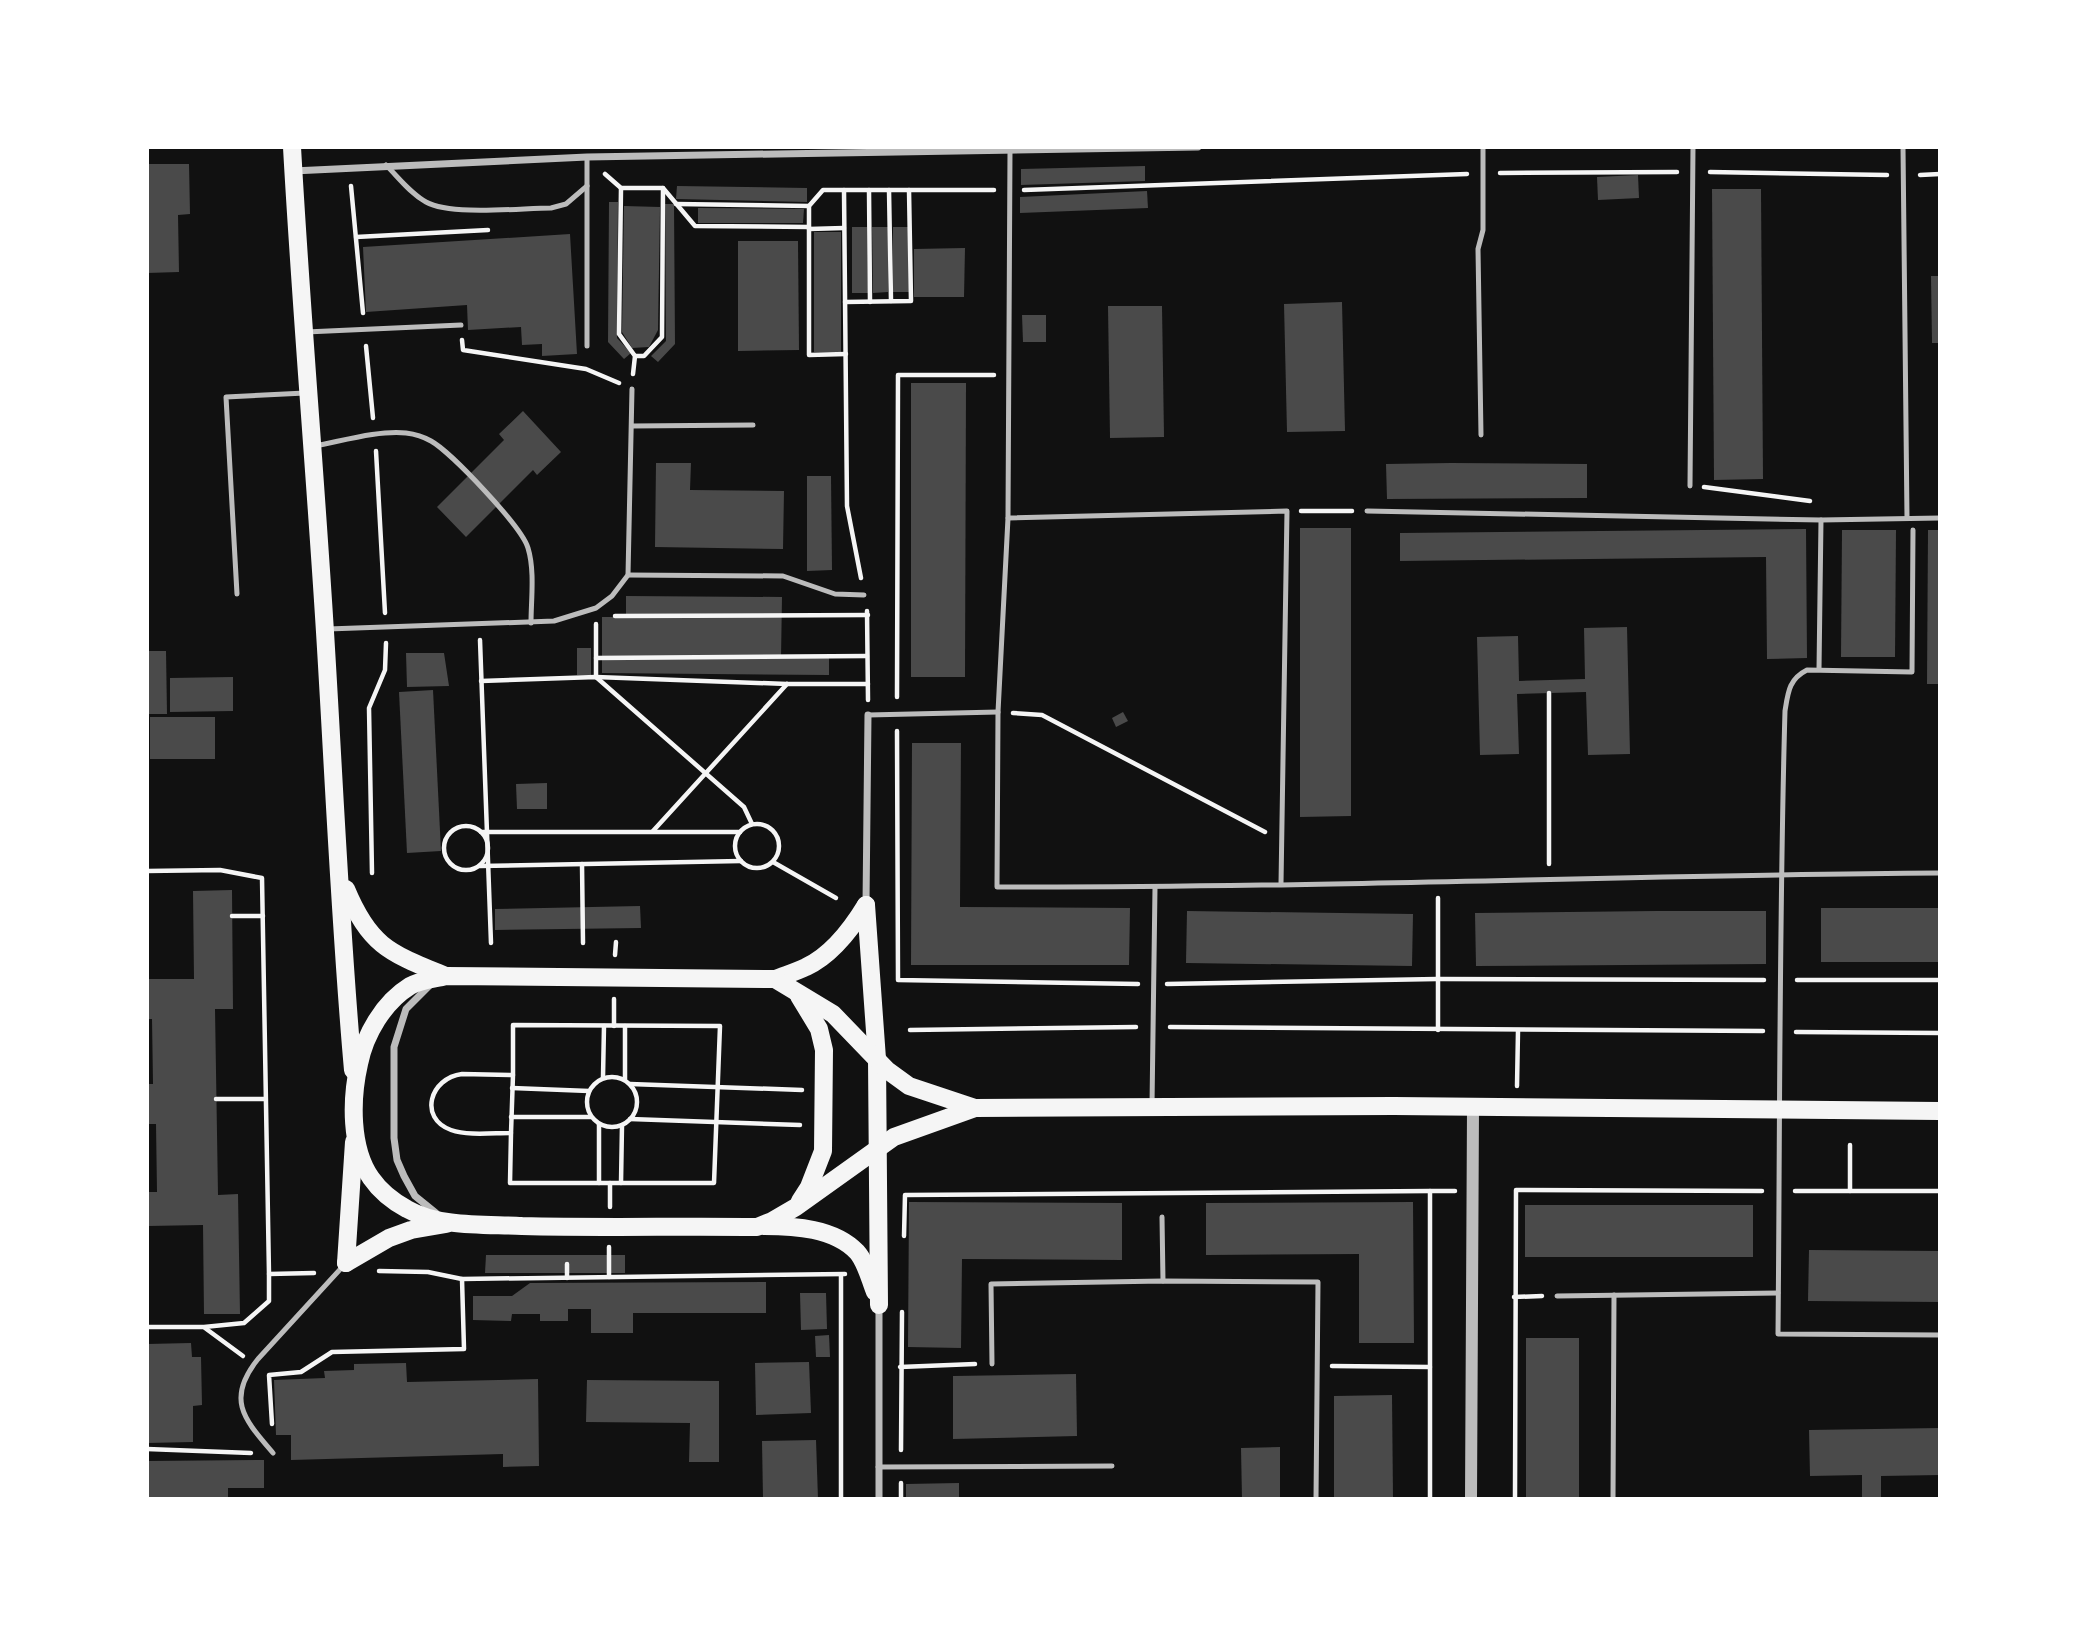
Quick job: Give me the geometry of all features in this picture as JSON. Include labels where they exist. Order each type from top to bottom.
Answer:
[{"type":"main road","points":[[292,147],[341,876],[345,981],[355,1087],[346,1263]]},
{"type":"main road","points":[[341,876],[357,914],[372,936],[405,960],[446,976]]},
{"type":"main road","points":[[355,1087],[367,1040],[387,1007],[412,985],[446,976],[775,979],[807,967],[825,955],[866,905]]},
{"type":"main road","points":[[866,905],[877,1059],[879,1305]]},
{"type":"main road","points":[[775,979],[833,1014],[887,1070],[909,1086],[975,1108],[1940,1111]]},
{"type":"main road","points":[[797,992],[819,1030],[824,1050],[822,1151],[804,1202]]},
{"type":"main road","points":[[757,1227],[804,1202],[879,1147],[907,1131],[975,1108]]},
{"type":"main road","points":[[355,1128],[360,1152],[371,1178],[388,1196],[410,1211],[453,1223]]},
{"type":"main road","points":[[346,1263],[389,1238],[411,1230],[453,1223],[552,1226],[801,1226],[839,1240],[858,1253],[879,1305]]},
{"type":"street","points":[[293,170],[587,158],[1198,147]]},
{"type":"street","points":[[866,905],[869,715]]},
{"type":"street","points":[[446,976],[416,997],[406,1009],[399,1028],[394,1047],[394,1138],[397,1160],[415,1196],[453,1223]]},
{"type":"street","points":[[1471,1499],[1473,1108]]},
{"type":"street","points":[[879,1305],[879,1499]]},
{"type":"lane","points":[[1481,435],[1478,249],[1483,230],[1483,147]]},
{"type":"lane","points":[[1690,486],[1693,147]]},
{"type":"lane","points":[[1903,147],[1907,518]]},
{"type":"lane","points":[[1010,151],[1008,518],[998,712],[997,887],[1154,888],[1549,878],[1940,873]]},
{"type":"lane","points":[[587,158],[587,346]]},
{"type":"lane","points":[[386,165],[413,193],[428,204],[448,209],[551,208],[566,204],[587,186]]},
{"type":"lane","points":[[303,333],[461,325]]},
{"type":"lane","points":[[325,629],[554,621],[596,608],[612,596],[628,575],[632,388]]},
{"type":"lane","points":[[237,594],[226,397],[308,393]]},
{"type":"lane","points":[[632,426],[753,425]]},
{"type":"lane","points":[[313,446],[390,432],[408,433],[430,440],[444,450],[513,522],[527,544],[531,557],[531,623]]},
{"type":"lane","points":[[1008,518],[1287,511],[1281,884]]},
{"type":"lane","points":[[1367,511],[1821,520],[1940,518]]},
{"type":"lane","points":[[1819,669],[1821,520]]},
{"type":"lane","points":[[1913,530],[1912,672],[1807,670],[1797,675],[1788,689],[1785,711],[1781,874],[1778,1334],[1940,1335]]},
{"type":"lane","points":[[628,575],[783,576],[835,594],[864,595]]},
{"type":"lane","points":[[869,715],[998,712]]},
{"type":"lane","points":[[1152,1108],[1154,888]]},
{"type":"lane","points":[[1162,1217],[1163,1281]]},
{"type":"lane","points":[[273,1453],[243,1415],[243,1384],[254,1364],[346,1263]]},
{"type":"lane","points":[[992,1364],[991,1284],[1318,1282],[1316,1499]]},
{"type":"lane","points":[[1557,1296],[1778,1293]]},
{"type":"lane","points":[[1613,1499],[1614,1295]]},
{"type":"lane","points":[[878,1467],[1112,1466]]},
{"type":"path","points":[[587,158],[621,188],[663,188]]},
{"type":"path","points":[[350,167],[375,436],[384,593]]},
{"type":"path","points":[[846,354],[809,355],[808,206],[822,190],[1011,190],[1483,173],[1940,174]]},
{"type":"path","points":[[461,325],[464,350],[586,369],[632,388],[635,356],[619,334],[621,188]]},
{"type":"path","points":[[663,188],[695,226],[844,228]]},
{"type":"path","points":[[635,356],[645,356],[662,337],[663,188]]},
{"type":"path","points":[[844,190],[847,506],[868,615],[869,715]]},
{"type":"path","points":[[869,190],[870,302]]},
{"type":"path","points":[[890,190],[891,302]]},
{"type":"path","points":[[845,302],[911,301],[909,190]]},
{"type":"path","points":[[676,204],[808,206]]},
{"type":"path","points":[[356,237],[492,229]]},
{"type":"path","points":[[1010,375],[898,375],[898,980],[1153,984],[1437,979],[1940,980]]},
{"type":"path","points":[[1690,486],[1821,502]]},
{"type":"path","points":[[1287,511],[1367,511]]},
{"type":"path","points":[[596,608],[596,677],[744,807],[752,824]]},
{"type":"path","points":[[596,617],[868,615]]},
{"type":"path","points":[[480,624],[492,943]]},
{"type":"path","points":[[372,873],[369,708],[385,670],[386,626]]},
{"type":"path","points":[[596,658],[867,656]]},
{"type":"path","points":[[481,681],[596,677],[868,684]]},
{"type":"path","points":[[653,832],[787,684]]},
{"type":"path","points":[[1549,693],[1549,878]]},
{"type":"path","points":[[998,712],[1042,715],[1281,840]]},
{"type":"path","points":[[480,866],[488,855],[487,841],[481,832],[472,827],[457,828],[446,839],[444,846],[448,861],[466,871],[480,866],[741,861],[753,868],[767,866],[773,862],[779,849],[777,836],[767,826],[752,824],[740,832],[481,832]]},
{"type":"path","points":[[740,832],[735,847],[741,861]]},
{"type":"path","points":[[773,862],[836,898]]},
{"type":"path","points":[[582,864],[583,943]]},
{"type":"path","points":[[147,871],[220,870],[262,878],[269,1301],[244,1323],[204,1327],[147,1327]]},
{"type":"path","points":[[1438,881],[1438,1030]]},
{"type":"path","points":[[232,916],[263,916]]},
{"type":"path","points":[[513,1025],[604,1026],[720,1026],[714,1183],[510,1183],[513,1025]]},
{"type":"path","points":[[603,1077],[604,1026]]},
{"type":"path","points":[[625,1026],[625,1079]]},
{"type":"path","points":[[910,1030],[1153,1027],[1940,1033]]},
{"type":"path","points":[[1517,1108],[1518,1031]]},
{"type":"path","points":[[511,1133],[453,1131],[436,1119],[432,1102],[438,1085],[453,1075],[513,1075]]},
{"type":"path","points":[[603,1077],[625,1079],[635,1090],[636,1111],[622,1125],[611,1127],[600,1124],[592,1117],[587,1106],[592,1085],[603,1077]]},
{"type":"path","points":[[631,1084],[803,1090],[802,1101]]},
{"type":"path","points":[[512,1088],[589,1091]]},
{"type":"path","points":[[216,1099],[265,1099]]},
{"type":"path","points":[[629,1119],[801,1125],[802,1113]]},
{"type":"path","points":[[511,1117],[592,1117]]},
{"type":"path","points":[[599,1183],[600,1124]]},
{"type":"path","points":[[621,1183],[622,1125]]},
{"type":"path","points":[[1850,1145],[1850,1191]]},
{"type":"path","points":[[1515,1499],[1516,1190],[1940,1191]]},
{"type":"path","points":[[1430,1191],[1430,1499]]},
{"type":"path","points":[[904,1236],[905,1195],[1474,1191]]},
{"type":"path","points":[[567,1264],[567,1278]]},
{"type":"path","points":[[204,1327],[269,1375],[301,1372],[332,1352],[464,1349],[462,1279],[841,1276],[864,1265]]},
{"type":"path","points":[[841,1276],[841,1499]]},
{"type":"path","points":[[1514,1297],[1557,1296]]},
{"type":"path","points":[[901,1499],[902,1303]]},
{"type":"path","points":[[878,1368],[992,1364]]},
{"type":"path","points":[[1317,1366],[1430,1367]]},
{"type":"path","points":[[269,1375],[273,1453]]},
{"type":"path","points":[[148,1449],[260,1453]]},
{"type":"building","points":[[147,164],[189,164],[190,214],[178,215],[179,272],[147,273]]},
{"type":"building","points":[[1145,166],[1145,181],[1021,185],[1021,169]]},
{"type":"building","points":[[1638,175],[1639,198],[1598,200],[1597,177]]},
{"type":"building","points":[[677,186],[807,188],[807,202],[676,199]]},
{"type":"building","points":[[1712,189],[1761,189],[1763,479],[1714,480]]},
{"type":"building","points":[[1147,191],[1148,208],[1020,213],[1020,197]]},
{"type":"building","points":[[609,202],[618,202],[617,338],[631,353],[624,359],[608,342]]},
{"type":"building","points":[[665,204],[674,204],[675,344],[658,362],[651,356],[666,341]]},
{"type":"building","points":[[624,206],[660,207],[658,330],[649,347],[632,348],[622,332]]},
{"type":"building","points":[[698,208],[804,209],[803,223],[698,223]]},
{"type":"building","points":[[852,227],[867,227],[868,293],[852,293]]},
{"type":"building","points":[[872,227],[888,227],[888,292],[873,293]]},
{"type":"building","points":[[893,227],[908,227],[909,292],[893,292]]},
{"type":"building","points":[[814,232],[841,232],[841,352],[814,352]]},
{"type":"building","points":[[570,234],[577,354],[542,356],[542,344],[522,345],[521,327],[468,330],[467,305],[366,312],[363,247]]},
{"type":"building","points":[[738,241],[798,241],[799,350],[738,351]]},
{"type":"building","points":[[965,248],[964,297],[914,297],[914,249]]},
{"type":"building","points":[[1931,276],[1940,276],[1940,343],[1932,343]]},
{"type":"building","points":[[1342,302],[1345,431],[1287,432],[1284,304]]},
{"type":"building","points":[[1108,306],[1162,306],[1164,437],[1110,438]]},
{"type":"building","points":[[1022,315],[1046,315],[1046,342],[1023,342]]},
{"type":"building","points":[[911,383],[966,383],[965,677],[911,677]]},
{"type":"building","points":[[523,411],[561,452],[537,475],[533,470],[466,537],[437,507],[504,440],[499,434]]},
{"type":"building","points":[[656,463],[691,463],[690,490],[784,491],[783,549],[655,547]]},
{"type":"building","points":[[1386,464],[1587,464],[1587,498],[1387,499]]},
{"type":"building","points":[[807,476],[831,476],[832,570],[807,571]]},
{"type":"building","points":[[1300,528],[1351,528],[1351,816],[1300,817]]},
{"type":"building","points":[[1806,529],[1807,658],[1767,659],[1766,557],[1400,561],[1400,533]]},
{"type":"building","points":[[1842,530],[1896,530],[1895,657],[1841,657]]},
{"type":"building","points":[[1928,530],[1940,530],[1940,684],[1927,684]]},
{"type":"building","points":[[626,596],[782,597],[781,658],[829,658],[829,675],[602,673],[602,617],[626,617]]},
{"type":"building","points":[[1627,627],[1630,754],[1588,755],[1586,692],[1517,694],[1519,754],[1480,755],[1477,637],[1518,636],[1519,681],[1585,679],[1584,628]]},
{"type":"building","points":[[577,648],[591,648],[591,675],[577,675]]},
{"type":"building","points":[[147,651],[166,651],[167,714],[147,714]]},
{"type":"building","points":[[406,653],[444,653],[449,686],[407,687]]},
{"type":"building","points":[[233,677],[233,711],[170,712],[170,678]]},
{"type":"building","points":[[433,690],[441,851],[407,853],[399,692]]},
{"type":"building","points":[[1123,712],[1128,721],[1116,727],[1112,718]]},
{"type":"building","points":[[150,717],[215,717],[215,759],[150,759]]},
{"type":"building","points":[[912,743],[961,743],[960,907],[1130,908],[1129,965],[911,965]]},
{"type":"building","points":[[547,783],[547,809],[517,809],[516,784]]},
{"type":"building","points":[[232,890],[233,1009],[215,1009],[218,1195],[238,1194],[240,1314],[204,1314],[203,1225],[148,1226],[148,1192],[157,1192],[156,1124],[147,1124],[147,1084],[153,1084],[152,1019],[147,1019],[147,979],[194,979],[193,891]]},
{"type":"building","points":[[640,906],[641,928],[495,930],[495,909]]},
{"type":"building","points":[[1821,908],[1940,908],[1940,962],[1821,962]]},
{"type":"building","points":[[1187,911],[1413,914],[1412,966],[1186,963]]},
{"type":"building","points":[[1766,911],[1766,964],[1476,966],[1475,913]]},
{"type":"building","points":[[909,1202],[1122,1203],[1122,1260],[962,1259],[961,1348],[908,1347]]},
{"type":"building","points":[[1413,1202],[1414,1343],[1359,1343],[1359,1254],[1206,1255],[1206,1203]]},
{"type":"building","points":[[1525,1205],[1753,1205],[1753,1257],[1525,1257]]},
{"type":"building","points":[[1809,1250],[1940,1251],[1940,1302],[1808,1301]]},
{"type":"building","points":[[486,1255],[625,1255],[625,1273],[485,1273]]},
{"type":"building","points":[[766,1282],[766,1313],[633,1313],[633,1333],[591,1333],[591,1309],[568,1309],[568,1321],[540,1321],[540,1314],[512,1314],[511,1321],[473,1320],[473,1296],[512,1296],[530,1283]]},
{"type":"building","points":[[800,1293],[826,1293],[827,1329],[801,1330]]},
{"type":"building","points":[[829,1335],[830,1357],[816,1357],[815,1336]]},
{"type":"building","points":[[1526,1338],[1579,1338],[1579,1499],[1526,1499]]},
{"type":"building","points":[[191,1343],[192,1357],[201,1357],[202,1405],[193,1406],[193,1442],[147,1443],[147,1344]]},
{"type":"building","points":[[809,1362],[811,1413],[756,1415],[755,1363]]},
{"type":"building","points":[[406,1363],[407,1382],[538,1379],[539,1466],[503,1467],[503,1454],[291,1460],[291,1435],[276,1435],[274,1380],[325,1378],[324,1371],[354,1370],[354,1364]]},
{"type":"building","points":[[1076,1374],[1077,1436],[953,1439],[953,1376]]},
{"type":"building","points":[[587,1380],[719,1381],[719,1462],[689,1462],[690,1423],[586,1422]]},
{"type":"building","points":[[1392,1395],[1393,1499],[1334,1499],[1334,1396]]},
{"type":"building","points":[[1940,1428],[1940,1475],[1881,1476],[1881,1499],[1862,1499],[1862,1475],[1810,1476],[1809,1430]]},
{"type":"building","points":[[816,1440],[818,1499],[763,1499],[762,1441]]},
{"type":"building","points":[[1280,1447],[1280,1499],[1242,1499],[1241,1448]]},
{"type":"building","points":[[264,1460],[264,1488],[228,1488],[228,1499],[147,1499],[147,1461]]},
{"type":"building","points":[[959,1483],[959,1499],[906,1499],[906,1484]]}]
